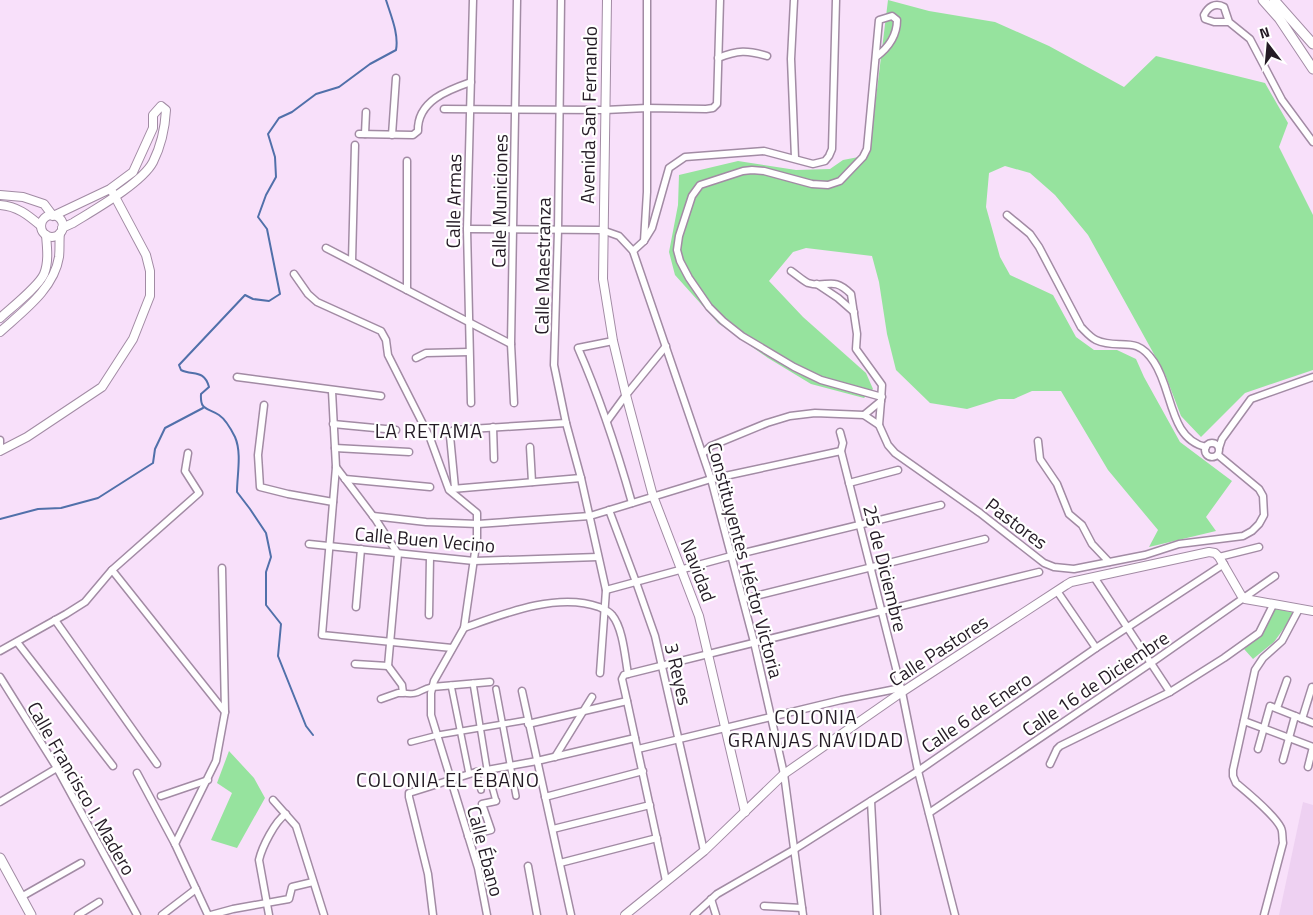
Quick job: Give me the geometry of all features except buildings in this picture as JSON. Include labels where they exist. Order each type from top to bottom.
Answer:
[{"type":"main road","points":[[1264,0],[1279,18],[1313,68]]},
{"type":"main road","points":[[1274,0],[1313,44]]},
{"type":"main road","points":[[1280,0],[1313,44]]},
{"type":"main road","points":[[0,858],[31,915]]},
{"type":"street","name":"Calle Armas","points":[[471,403],[467,229],[473,0]]},
{"type":"street","name":"Calle Municiones","points":[[514,403],[511,344],[517,0]]},
{"type":"street","name":"Calle Maestranza","points":[[561,0],[554,365],[606,590],[600,673]]},
{"type":"street","name":"Avenida San Fernando","points":[[607,0],[602,279],[613,341]]},
{"type":"street","points":[[644,241],[647,192],[647,0]]},
{"type":"street","points":[[444,109],[605,110],[647,108],[706,110],[713,108],[717,104],[720,0]]},
{"type":"street","points":[[794,0],[791,59],[795,158]]},
{"type":"street","points":[[467,229],[602,230],[620,236],[633,251],[644,241],[652,228],[669,168],[685,157],[764,151],[813,164],[825,161],[832,149],[836,0]]},
{"type":"street","points":[[876,57],[888,46],[897,29],[897,20],[892,16],[879,20],[867,149],[863,157],[840,182],[828,185],[812,184],[764,171],[752,170],[700,185],[692,196],[679,236],[677,250],[680,261],[689,278],[709,307],[742,336],[794,367],[821,380],[882,399]]},
{"type":"street","points":[[1229,22],[1250,39],[1282,100],[1313,142]]},
{"type":"street","points":[[718,58],[736,51],[750,51],[767,56]]},
{"type":"street","points":[[392,135],[396,78]]},
{"type":"street","points":[[366,112],[362,134],[413,135],[418,130],[418,122],[424,109],[437,96],[471,82]]},
{"type":"street","points":[[41,226],[46,217],[53,216],[110,189],[133,172],[153,128],[153,115],[161,106],[166,110],[165,130],[152,164],[131,185],[115,196],[54,236],[46,235]]},
{"type":"street","points":[[352,261],[354,145]]},
{"type":"street","points":[[407,161],[407,290]]},
{"type":"street","points":[[0,440],[0,449],[27,437],[102,387],[133,339],[150,296],[150,271],[146,255],[110,189]]},
{"type":"street","points":[[0,195],[22,197],[44,204],[53,216],[61,221],[59,258],[50,280],[36,299],[0,332]]},
{"type":"street","points":[[0,205],[10,206],[26,213],[41,226],[46,235],[47,256],[44,274],[0,318]]},
{"type":"street","points":[[1007,215],[1030,234],[1040,246],[1081,327],[1089,335],[1103,342],[1132,344],[1142,348],[1148,354],[1164,380],[1177,424],[1182,432],[1194,443],[1206,447],[1211,443],[1217,449],[1251,399],[1313,377]]},
{"type":"street","points":[[326,248],[511,344]]},
{"type":"street","name":"Constituyentes Héctor Victoria","points":[[633,251],[703,453],[743,599],[784,774],[802,911]]},
{"type":"street","points":[[791,271],[807,282],[837,284],[845,288],[850,294],[857,334],[856,349],[882,385],[879,426]]},
{"type":"street","points":[[294,274],[308,294],[317,302],[381,331],[386,340],[388,355],[430,438],[452,489],[477,513],[478,524],[474,562],[464,628],[504,613],[550,604],[581,602],[610,612],[616,621],[628,674]]},
{"type":"street","points":[[817,284],[838,298],[854,312]]},
{"type":"street","points":[[613,341],[578,348],[607,421],[632,503]]},
{"type":"street","name":"Navidad","points":[[613,341],[654,496],[699,616],[745,812]]},
{"type":"street","points":[[607,421],[666,346]]},
{"type":"street","points":[[416,358],[426,353],[469,352]]},
{"type":"street","points":[[237,377],[381,396]]},
{"type":"street","points":[[332,391],[336,467],[322,635],[452,648]]},
{"type":"street","points":[[703,453],[711,446],[767,423],[790,416],[815,414],[864,415],[882,399]]},
{"type":"street","points":[[264,406],[258,455],[260,487],[333,502]]},
{"type":"street","name":"Pastores","points":[[864,415],[879,426],[888,445],[895,453],[980,513],[1044,563],[1054,567],[1074,569],[1145,554],[1179,544],[1242,536],[1252,531],[1264,515],[1265,506],[1259,488],[1217,449],[1210,457],[1207,455],[1206,447]]},
{"type":"street","points":[[452,489],[450,436],[454,430],[566,423]]},
{"type":"street","points":[[333,424],[396,430]]},
{"type":"street","points":[[492,427],[494,458]]},
{"type":"street","name":"25 de Diciembre","points":[[840,432],[841,451],[902,690],[918,771],[955,915]]},
{"type":"street","points":[[1038,442],[1040,459],[1057,484],[1069,514],[1082,525],[1092,544],[1109,562]]},
{"type":"street","points":[[334,448],[410,452]]},
{"type":"street","points":[[530,448],[532,482]]},
{"type":"street","points":[[373,516],[426,522],[478,524],[590,516],[711,479],[841,451]]},
{"type":"street","points":[[0,651],[85,602],[112,570],[199,493],[185,470],[188,453]]},
{"type":"street","points":[[336,467],[373,516],[398,554],[388,666],[402,685],[403,693]]},
{"type":"street","points":[[849,483],[898,470]]},
{"type":"street","points":[[452,489],[581,478]]},
{"type":"street","points":[[345,479],[430,487]]},
{"type":"street","points":[[606,590],[731,556],[941,505]]},
{"type":"street","name":"3 Reyes","points":[[609,510],[655,636],[704,851]]},
{"type":"street","points":[[743,599],[986,539]]},
{"type":"street","name":"Calle Buen Vecino","points":[[309,544],[361,548],[474,562],[598,557]]},
{"type":"street","name":"Calle 6 de Enero","points":[[694,915],[724,889],[794,849],[918,771],[1222,560],[1259,547]]},
{"type":"street","points":[[356,606],[361,548]]},
{"type":"street","name":"Calle Pastores","points":[[625,915],[704,851],[784,774],[902,690],[1072,582],[1209,552],[1215,552],[1222,560]]},
{"type":"street","points":[[429,615],[430,557]]},
{"type":"street","points":[[1222,560],[1241,595],[1245,598],[1313,611]]},
{"type":"street","points":[[175,844],[216,761],[225,712],[222,568]]},
{"type":"street","points":[[112,570],[225,712]]},
{"type":"street","points":[[666,881],[622,679],[624,675],[1039,572]]},
{"type":"street","name":"Calle 16 de Diciembre","points":[[929,812],[1151,663],[1276,576]]},
{"type":"street","points":[[1094,577],[1170,692]]},
{"type":"street","points":[[1057,591],[1096,648]]},
{"type":"street","points":[[1050,764],[1060,746],[1170,692],[1259,633],[1273,604]]},
{"type":"street","points":[[1264,915],[1283,843],[1282,835],[1275,819],[1236,783],[1233,776],[1256,670],[1259,663],[1282,641],[1299,609]]},
{"type":"street","points":[[55,620],[157,764]]},
{"type":"street","name":"Calle Ébano","points":[[464,628],[434,681],[431,715],[478,868],[487,915]]},
{"type":"street","points":[[17,642],[113,766]]},
{"type":"street","points":[[355,664],[388,666]]},
{"type":"street","name":"Calle Francisco I. Madero","points":[[0,677],[57,768],[137,915]]},
{"type":"street","points":[[1277,708],[1287,680]]},
{"type":"street","points":[[381,699],[403,693],[417,694],[426,688],[490,682]]},
{"type":"street","points":[[468,836],[491,830],[482,804],[496,801],[488,769],[473,683]]},
{"type":"street","points":[[451,686],[469,774]]},
{"type":"street","points":[[1302,719],[1312,687]]},
{"type":"street","points":[[496,689],[516,796]]},
{"type":"street","points":[[638,750],[841,700],[902,690]]},
{"type":"street","points":[[522,691],[571,915]]},
{"type":"street","points":[[554,757],[592,696]]},
{"type":"street","points":[[411,742],[438,735],[582,712],[627,701]]},
{"type":"street","points":[[1258,749],[1270,706],[1313,722]]},
{"type":"street","points":[[1283,760],[1295,716]]},
{"type":"street","points":[[1244,721],[1313,749],[1308,767]]},
{"type":"street","points":[[433,915],[428,874],[409,797],[412,791],[488,769],[536,761],[635,738]]},
{"type":"street","points":[[0,802],[57,768]]},
{"type":"street","points":[[545,797],[643,771]]},
{"type":"street","points":[[476,772],[481,790]]},
{"type":"street","points":[[138,774],[175,844],[209,915],[267,902],[286,900],[289,899],[292,887],[313,882]]},
{"type":"street","points":[[161,796],[208,780]]},
{"type":"street","points":[[273,800],[296,826],[324,915]]},
{"type":"street","points":[[871,801],[877,915]]},
{"type":"street","points":[[553,829],[650,805]]},
{"type":"street","points":[[269,915],[260,860],[261,853],[280,819],[286,814]]},
{"type":"street","points":[[560,863],[657,838]]},
{"type":"street","points":[[21,898],[81,863]]},
{"type":"street","points":[[528,866],[538,915]]},
{"type":"street","points":[[162,915],[196,889]]},
{"type":"street","points":[[711,899],[716,915]]},
{"type":"street","points":[[78,915],[100,902]]},
{"type":"street","points":[[764,906],[802,911]]},
{"type":"shaded area","points":[[1303,802],[1313,805],[1313,915],[1279,915]]},
{"type":"green space","points":[[888,0],[929,11],[995,22],[1049,46],[1124,87],[1156,56],[1265,83],[1288,123],[1279,147],[1313,215],[1313,370],[1245,393],[1201,437],[1181,416],[1165,374],[1088,235],[1055,195],[1030,173],[1005,166],[989,173],[986,207],[1000,257],[1010,275],[1053,295],[1076,337],[1094,350],[1117,350],[1136,359],[1180,442],[1232,481],[1206,517],[1216,531],[1149,547],[1158,530],[1108,470],[1061,391],[1032,391],[1014,399],[999,399],[967,409],[930,403],[896,370],[872,256],[806,248],[793,252],[769,281],[803,317],[866,373],[873,389],[864,398],[811,384],[768,358],[718,323],[675,275],[669,252],[678,205],[679,175],[738,161],[796,170],[830,169],[843,160],[869,155]]},
{"type":"green space","points":[[1273,608],[1295,613],[1274,642],[1253,659],[1244,649],[1261,634]]},
{"type":"green space","points":[[229,751],[254,778],[265,798],[237,848],[211,840],[232,793],[217,783]]},
{"type":"waterway","points":[[313,735],[306,726],[278,656],[281,624],[266,605],[266,572],[271,557],[266,533],[237,492],[239,457],[235,437],[221,417],[203,406],[201,394],[209,387],[207,381],[201,375],[181,370],[179,365],[245,295],[253,299],[269,301],[280,294],[267,229],[258,217],[266,195],[276,177],[275,157],[268,134],[279,118],[292,112],[316,94],[339,87],[370,64],[396,50],[395,31],[386,0]]},
{"type":"waterway","points":[[0,519],[38,509],[61,508],[98,498],[153,463],[155,449],[165,428],[203,408]]},
{"type":"district","name":"LA RETAMA","points":[[429,430]]},
{"type":"district","name":"COLONIA GRANJAS NAVIDAD","points":[[816,728]]},
{"type":"district","name":"COLONIA EL ÉBANO","points":[[448,779]]}]
